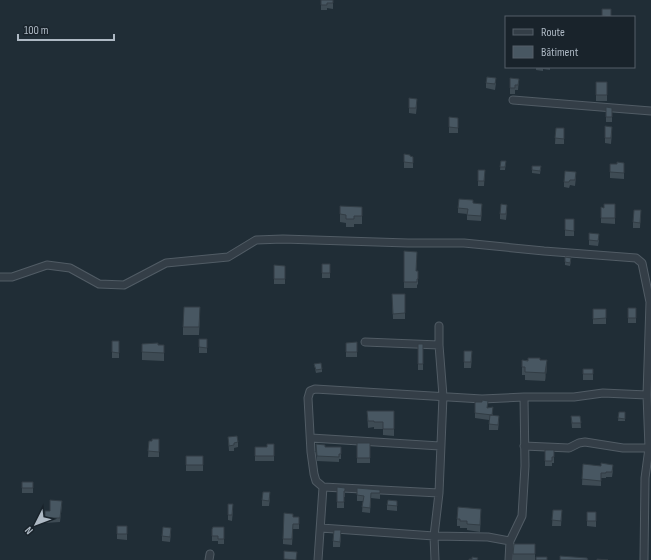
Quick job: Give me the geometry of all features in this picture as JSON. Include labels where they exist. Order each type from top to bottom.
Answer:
[{"type":"street","points":[[513,100],[651,111]]},
{"type":"street","points":[[0,277],[12,277],[47,265],[70,268],[99,284],[124,285],[166,263],[228,257],[256,240],[283,239],[408,243],[464,243],[636,258],[642,263],[650,302],[647,395],[650,448],[645,478],[648,502],[644,560]]},
{"type":"street","points":[[435,560],[434,536],[439,493],[443,396],[439,326]]},
{"type":"street","points":[[365,342],[439,345]]},
{"type":"street","points":[[439,493],[323,487],[316,481],[311,452],[308,398],[310,391],[315,389],[482,399],[574,397],[603,393],[647,395]]},
{"type":"street","points":[[509,560],[510,541],[522,516],[524,397]]},
{"type":"street","points":[[311,438],[440,446]]},
{"type":"street","points":[[524,446],[569,448],[585,442],[623,448],[650,448]]},
{"type":"street","points":[[318,560],[323,487]]},
{"type":"street","points":[[321,528],[434,536],[488,537],[510,541]]},
{"type":"building","points":[[321,0],[333,0],[333,3],[321,5]]},
{"type":"building","points":[[602,9],[611,9],[611,16],[602,16]]},
{"type":"building","points":[[487,77],[496,78],[495,84],[486,83]]},
{"type":"building","points":[[510,78],[519,79],[518,85],[515,85],[515,88],[510,88]]},
{"type":"building","points":[[596,82],[607,82],[607,95],[596,95]]},
{"type":"building","points":[[409,98],[417,99],[416,108],[409,108]]},
{"type":"building","points":[[606,107],[612,108],[612,117],[606,117]]},
{"type":"building","points":[[449,117],[458,118],[458,128],[449,127]]},
{"type":"building","points":[[605,126],[612,127],[611,138],[605,138]]},
{"type":"building","points":[[556,128],[564,128],[564,139],[555,138]]},
{"type":"building","points":[[404,154],[413,157],[413,163],[404,162]]},
{"type":"building","points":[[501,161],[506,161],[505,167],[500,167]]},
{"type":"building","points":[[617,162],[624,163],[624,173],[610,172],[610,164],[617,164]]},
{"type":"building","points":[[532,166],[541,166],[540,171],[532,170]]},
{"type":"building","points":[[478,170],[485,170],[484,181],[478,181]]},
{"type":"building","points":[[565,171],[576,172],[575,180],[564,182]]},
{"type":"building","points":[[459,199],[473,200],[473,203],[482,204],[481,216],[467,215],[468,209],[458,208]]},
{"type":"building","points":[[501,204],[507,205],[506,214],[500,214]]},
{"type":"building","points":[[604,204],[615,204],[615,218],[601,218],[601,207],[604,208]]},
{"type":"building","points":[[340,206],[362,207],[362,216],[354,216],[354,219],[346,219],[346,215],[340,214]]},
{"type":"building","points":[[634,210],[641,210],[640,223],[633,222]]},
{"type":"building","points":[[565,219],[574,219],[574,231],[565,230]]},
{"type":"building","points":[[589,233],[599,234],[598,241],[589,240]]},
{"type":"building","points":[[404,251],[417,252],[417,282],[404,282]]},
{"type":"building","points":[[565,257],[571,258],[570,263],[565,262]]},
{"type":"building","points":[[322,264],[330,264],[330,273],[322,273]]},
{"type":"building","points":[[274,265],[285,266],[285,279],[274,279]]},
{"type":"building","points":[[392,294],[405,294],[405,313],[393,314]]},
{"type":"building","points":[[184,307],[200,307],[199,327],[183,327]]},
{"type":"building","points":[[628,308],[636,308],[636,318],[628,318]]},
{"type":"building","points":[[593,309],[606,309],[606,318],[593,319]]},
{"type":"building","points":[[199,339],[207,339],[207,348],[199,347]]},
{"type":"building","points":[[112,341],[119,341],[119,353],[112,352]]},
{"type":"building","points":[[357,342],[357,352],[346,352],[346,343]]},
{"type":"building","points":[[158,343],[158,345],[164,345],[164,353],[142,352],[142,344]]},
{"type":"building","points":[[418,344],[423,344],[423,364],[418,364]]},
{"type":"building","points":[[464,351],[472,351],[471,362],[464,362]]},
{"type":"building","points":[[528,358],[540,358],[540,360],[547,360],[545,373],[525,372],[525,367],[522,367],[522,360],[528,361]]},
{"type":"building","points":[[321,363],[322,369],[316,370],[314,364]]},
{"type":"building","points":[[583,369],[593,369],[593,374],[583,374]]},
{"type":"building","points":[[482,400],[488,401],[487,408],[493,407],[492,415],[475,413],[475,402],[482,402]]},
{"type":"building","points":[[367,411],[394,411],[394,429],[383,429],[383,422],[368,421]]},
{"type":"building","points":[[619,412],[625,412],[625,419],[618,418]]},
{"type":"building","points":[[490,415],[499,416],[498,425],[489,424]]},
{"type":"building","points":[[571,416],[580,416],[581,423],[572,423]]},
{"type":"building","points":[[237,436],[238,442],[229,446],[228,437]]},
{"type":"building","points":[[152,439],[159,439],[159,452],[148,451],[149,441],[152,441]]},
{"type":"building","points":[[357,443],[370,443],[370,458],[357,458]]},
{"type":"building","points":[[267,444],[274,444],[274,456],[255,456],[255,447],[267,447]]},
{"type":"building","points":[[316,444],[325,445],[325,447],[341,447],[341,454],[339,454],[339,457],[317,456]]},
{"type":"building","points":[[545,450],[554,450],[554,457],[552,457],[552,461],[545,461]]},
{"type":"building","points":[[186,456],[203,456],[203,465],[186,465]]},
{"type":"building","points":[[601,463],[613,465],[612,472],[601,473],[601,481],[582,479],[583,464],[601,466]]},
{"type":"building","points":[[22,482],[33,482],[33,488],[22,488]]},
{"type":"building","points":[[337,487],[345,488],[344,502],[337,502]]},
{"type":"building","points":[[357,488],[380,490],[380,493],[371,493],[370,508],[362,507],[364,496],[357,495]]},
{"type":"building","points":[[263,492],[270,492],[269,501],[262,500]]},
{"type":"building","points":[[50,500],[62,501],[60,518],[45,518],[45,511],[50,511]]},
{"type":"building","points":[[388,500],[397,501],[397,506],[387,505]]},
{"type":"building","points":[[228,504],[233,504],[232,515],[228,515]]},
{"type":"building","points":[[458,507],[481,509],[480,525],[467,524],[467,521],[460,521],[460,519],[457,519]]},
{"type":"building","points":[[553,510],[562,510],[561,521],[552,520]]},
{"type":"building","points":[[587,512],[596,512],[596,521],[587,521]]},
{"type":"building","points":[[284,513],[293,514],[293,517],[299,517],[299,524],[293,524],[292,539],[283,539]]},
{"type":"building","points":[[117,526],[127,526],[127,534],[117,534]]},
{"type":"building","points":[[163,527],[171,528],[170,537],[162,536]]},
{"type":"building","points":[[213,527],[224,527],[224,539],[218,539],[218,536],[212,536]]},
{"type":"building","points":[[334,530],[341,530],[340,542],[333,541]]},
{"type":"building","points":[[514,544],[535,544],[535,554],[513,554]]},
{"type":"building","points":[[284,551],[297,552],[296,560],[284,559]]},
{"type":"building","points":[[560,556],[587,558],[588,560],[560,560]]},
{"type":"building","points":[[472,557],[478,558],[477,560],[469,560],[472,559]]},
{"type":"building","points":[[536,557],[547,557],[547,560],[536,560]]}]
